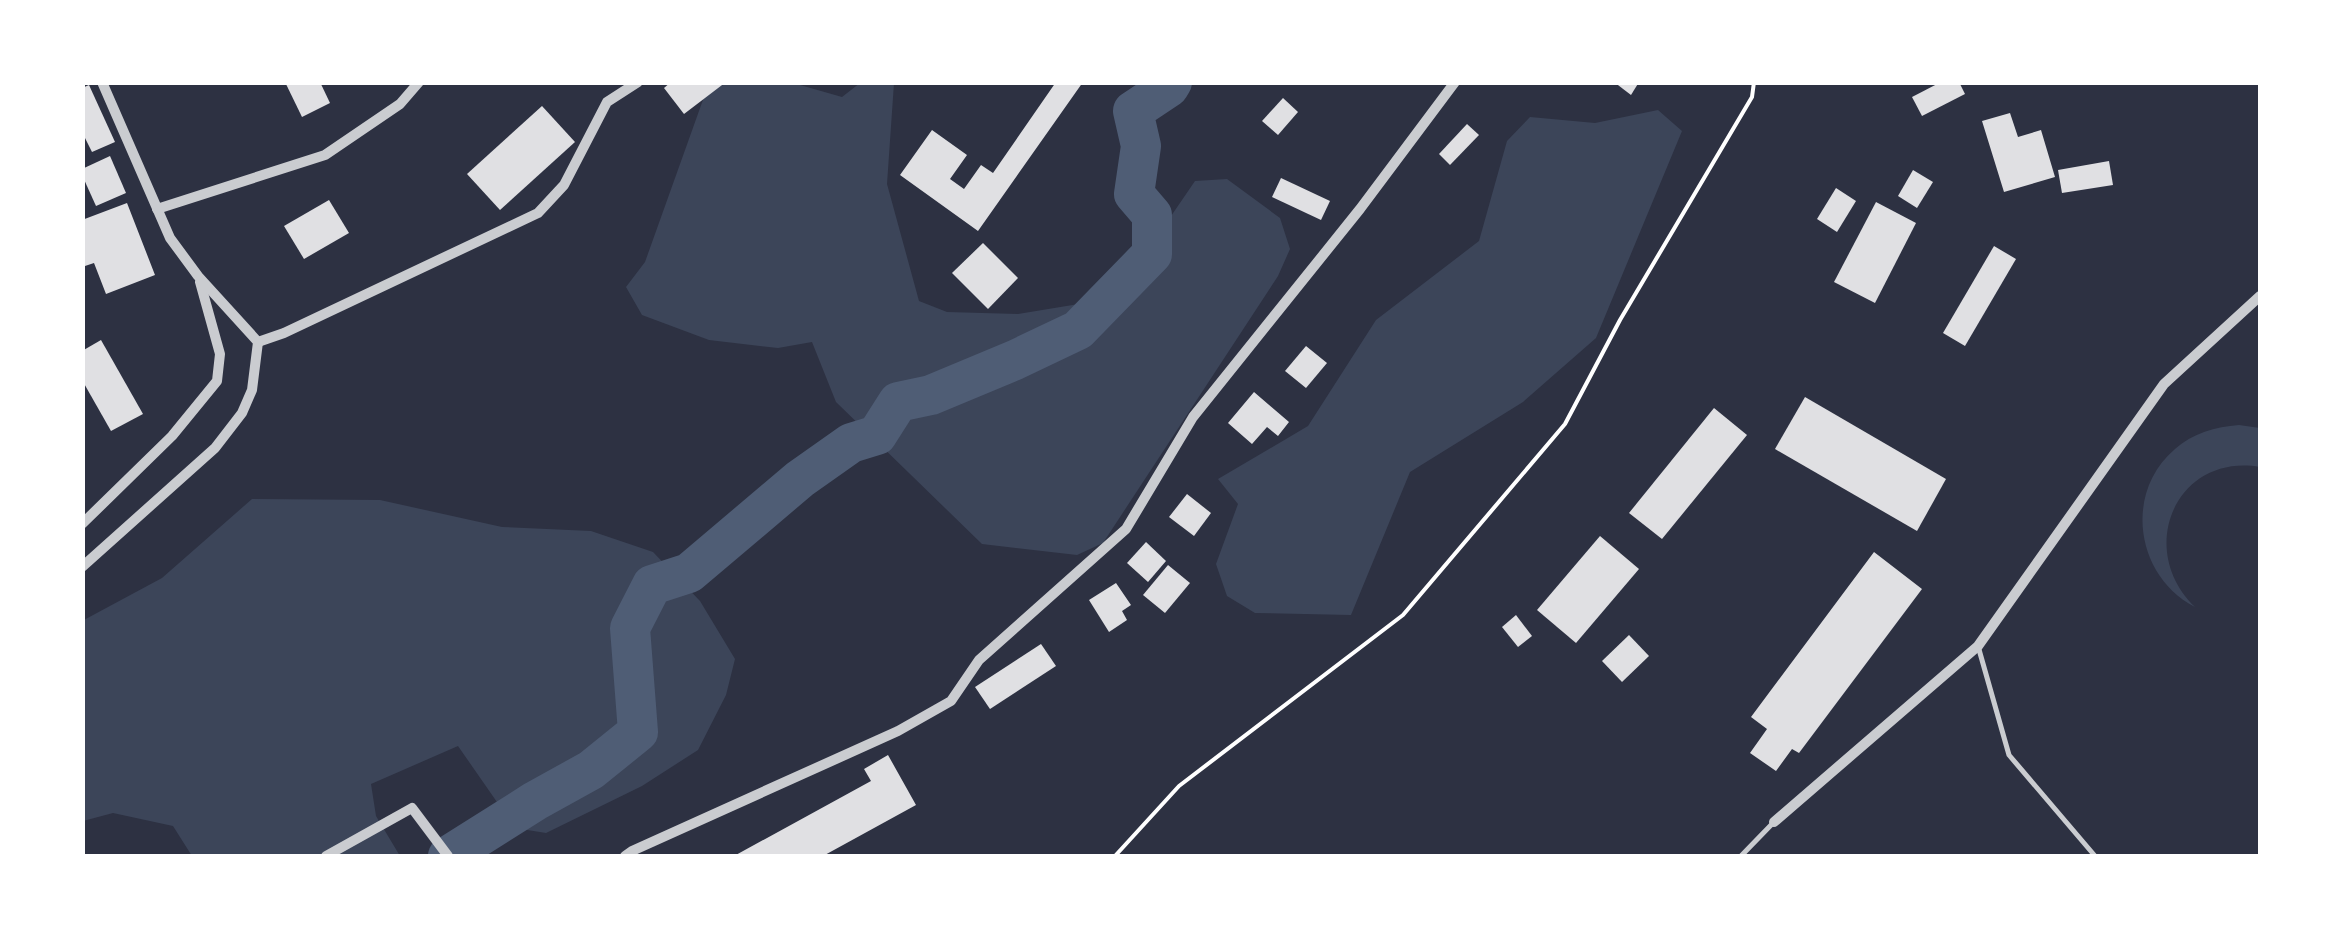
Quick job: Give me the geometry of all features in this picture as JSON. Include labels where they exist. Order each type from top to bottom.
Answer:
[{"type":"street","points":[[82,567],[215,448],[242,413],[252,390],[258,342],[198,276],[170,238],[102,82]]},
{"type":"street","points":[[157,209],[326,155],[400,104],[419,82]]},
{"type":"street","points":[[258,342],[538,213],[564,185],[607,102],[638,82]]},
{"type":"street","points":[[625,856],[898,731],[951,701],[979,660],[1126,529],[1193,416],[1360,209],[1454,82]]},
{"type":"street","points":[[82,524],[172,436],[216,381],[220,354],[198,276]]},
{"type":"street","points":[[1774,822],[1978,646],[2164,384],[2260,296]]},
{"type":"street","points":[[326,856],[412,808],[448,856]]},
{"type":"lane","points":[[1978,646],[2009,754],[2095,856]]},
{"type":"lane","points":[[1741,856],[1774,822]]},
{"type":"path","points":[[1116,856],[1180,786],[1403,615],[1565,424],[1620,320],[1752,97],[1754,82]]},
{"type":"shaded area","points":[[709,83],[793,83],[842,97],[860,83],[894,83],[887,184],[919,301],[947,312],[1018,314],[1115,298],[1195,181],[1227,179],[1280,218],[1290,249],[1278,276],[1103,543],[1077,555],[982,544],[836,402],[812,342],[778,348],[709,340],[642,315],[626,287],[645,262]]},
{"type":"shaded area","points":[[1658,110],[1682,131],[1596,338],[1523,402],[1410,472],[1351,615],[1255,613],[1227,596],[1216,564],[1238,504],[1218,479],[1308,426],[1376,320],[1479,241],[1507,141],[1530,117],[1595,123]]},
{"type":"shaded area","points":[[2239,425],[2260,428],[2260,467],[2231,467],[2206,475],[2187,490],[2174,510],[2167,534],[2168,559],[2177,584],[2195,607],[2175,593],[2149,555],[2143,533],[2148,488],[2159,467],[2182,443],[2205,432]]},
{"type":"shaded area","points":[[252,499],[380,500],[502,527],[591,531],[653,552],[700,601],[735,659],[726,695],[698,750],[642,786],[546,833],[515,828],[458,746],[371,784],[376,816],[400,856],[192,856],[173,826],[113,813],[83,821],[82,621],[162,578]]},
{"type":"building","points":[[285,82],[320,82],[330,103],[302,117]]},
{"type":"building","points":[[671,82],[726,82],[684,114],[664,88]]},
{"type":"building","points":[[1056,82],[1083,82],[978,231],[900,175],[932,130],[967,155],[950,179],[964,189],[981,165],[993,173]]},
{"type":"building","points":[[1614,82],[1639,82],[1631,95]]},
{"type":"building","points":[[1941,82],[1959,82],[1965,94],[1922,116],[1912,97]]},
{"type":"building","points":[[89,85],[115,142],[92,152],[82,132],[82,88]]},
{"type":"building","points":[[1283,98],[1298,112],[1278,135],[1262,121]]},
{"type":"building","points":[[542,106],[575,142],[500,210],[467,174]]},
{"type":"building","points":[[2010,113],[2018,137],[2041,130],[2055,177],[2004,192],[1982,121]]},
{"type":"building","points":[[1467,124],[1479,135],[1450,165],[1439,154]]},
{"type":"building","points":[[110,156],[126,193],[96,206],[82,169]]},
{"type":"building","points":[[2109,161],[2113,185],[2062,193],[2058,170]]},
{"type":"building","points":[[1913,170],[1933,182],[1917,208],[1898,196]]},
{"type":"building","points":[[1281,178],[1330,201],[1321,220],[1272,197]]},
{"type":"building","points":[[1836,188],[1856,201],[1837,232],[1817,219]]},
{"type":"building","points":[[329,200],[349,233],[304,259],[284,226]]},
{"type":"building","points":[[1876,202],[1916,223],[1875,303],[1834,282]]},
{"type":"building","points":[[127,203],[155,275],[106,294],[94,263],[85,266],[82,259],[82,220]]},
{"type":"building","points":[[983,243],[1018,278],[988,309],[952,273]]},
{"type":"building","points":[[1994,246],[2016,259],[1965,346],[1943,333]]},
{"type":"building","points":[[101,340],[143,414],[111,431],[82,380],[82,351]]},
{"type":"building","points":[[1306,346],[1327,363],[1306,388],[1285,371]]},
{"type":"building","points":[[1254,392],[1289,422],[1278,436],[1267,427],[1252,444],[1228,423]]},
{"type":"building","points":[[1805,397],[1946,479],[1917,531],[1775,449]]},
{"type":"building","points":[[1714,408],[1747,435],[1662,539],[1629,513]]},
{"type":"building","points":[[1187,494],[1211,513],[1194,536],[1169,517]]},
{"type":"building","points":[[1600,536],[1639,569],[1576,643],[1537,610]]},
{"type":"building","points":[[1146,542],[1166,561],[1148,582],[1127,563]]},
{"type":"building","points":[[1874,552],[1922,589],[1799,753],[1792,749],[1776,771],[1750,753],[1767,729],[1751,717]]},
{"type":"building","points":[[1168,565],[1190,583],[1165,613],[1143,595]]},
{"type":"building","points":[[1116,583],[1131,605],[1122,611],[1127,620],[1109,632],[1089,600]]},
{"type":"building","points":[[1516,615],[1532,636],[1518,647],[1502,627]]},
{"type":"building","points":[[1629,635],[1649,656],[1622,682],[1602,661]]},
{"type":"building","points":[[1041,644],[1056,666],[990,709],[975,687]]},
{"type":"building","points":[[888,755],[916,805],[823,856],[734,856],[871,781],[864,769]]},
{"type":"waterway","points":[[448,856],[591,770],[638,732],[630,628],[652,585],[689,573],[800,479],[851,443],[877,435],[898,402],[931,395],[1078,330],[1152,254],[1152,215],[1134,194],[1141,146],[1133,111],[1172,82]]}]
